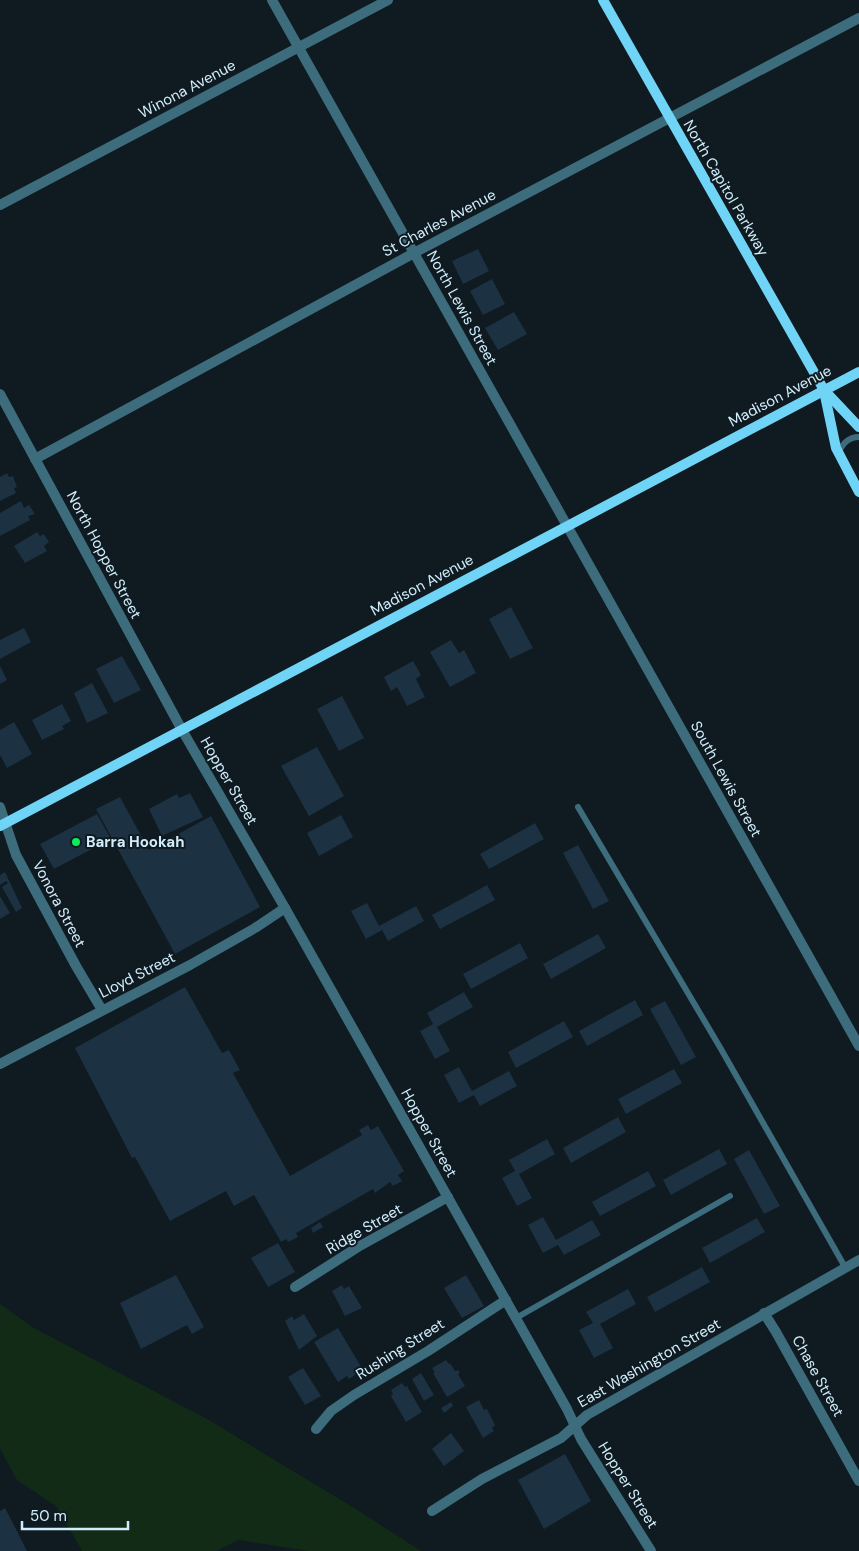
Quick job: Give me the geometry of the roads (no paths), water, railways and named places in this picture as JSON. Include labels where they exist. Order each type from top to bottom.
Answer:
[{"type":"main road","name":"North Capitol Parkway","points":[[603,0],[824,390]]},
{"type":"main road","name":"Madison Avenue","points":[[3,825],[859,372]]},
{"type":"main road","points":[[824,390],[859,427]]},
{"type":"main road","points":[[824,390],[836,448],[859,492]]},
{"type":"street","name":"North Lewis Street","points":[[272,0],[567,526]]},
{"type":"street","name":"Winona Avenue","points":[[0,205],[388,0]]},
{"type":"street","name":"St Charles Avenue","points":[[35,459],[414,253],[859,18]]},
{"type":"street","name":"North Hopper Street","points":[[0,394],[182,730]]},
{"type":"street","name":"South Lewis Street","points":[[567,526],[859,1046]]},
{"type":"street","name":"Hopper Street","points":[[182,730],[285,908],[506,1300],[567,1409],[581,1439],[651,1551]]},
{"type":"street","name":"Vonora Street","points":[[0,807],[3,825],[16,855],[102,1010]]},
{"type":"street","name":"Lloyd Street","points":[[0,1064],[190,964],[255,928],[285,908]]},
{"type":"street","name":"Ridge Street","points":[[295,1287],[358,1247],[448,1197]]},
{"type":"street","name":"East Washington Street","points":[[432,1511],[482,1479],[561,1438],[588,1415],[859,1260]]},
{"type":"street","name":"Rushing Street","points":[[316,1429],[331,1412],[354,1395],[428,1351],[506,1300]]},
{"type":"street","name":"Chase Street","points":[[764,1313],[859,1481]]},
{"type":"lane","points":[[839,454],[847,441],[851,438],[859,437]]},
{"type":"lane","points":[[578,807],[721,1049],[845,1267]]},
{"type":"lane","points":[[516,1318],[730,1196]]},
{"type":"place","name":"Barra Hookah","points":[[76,842]]}]
